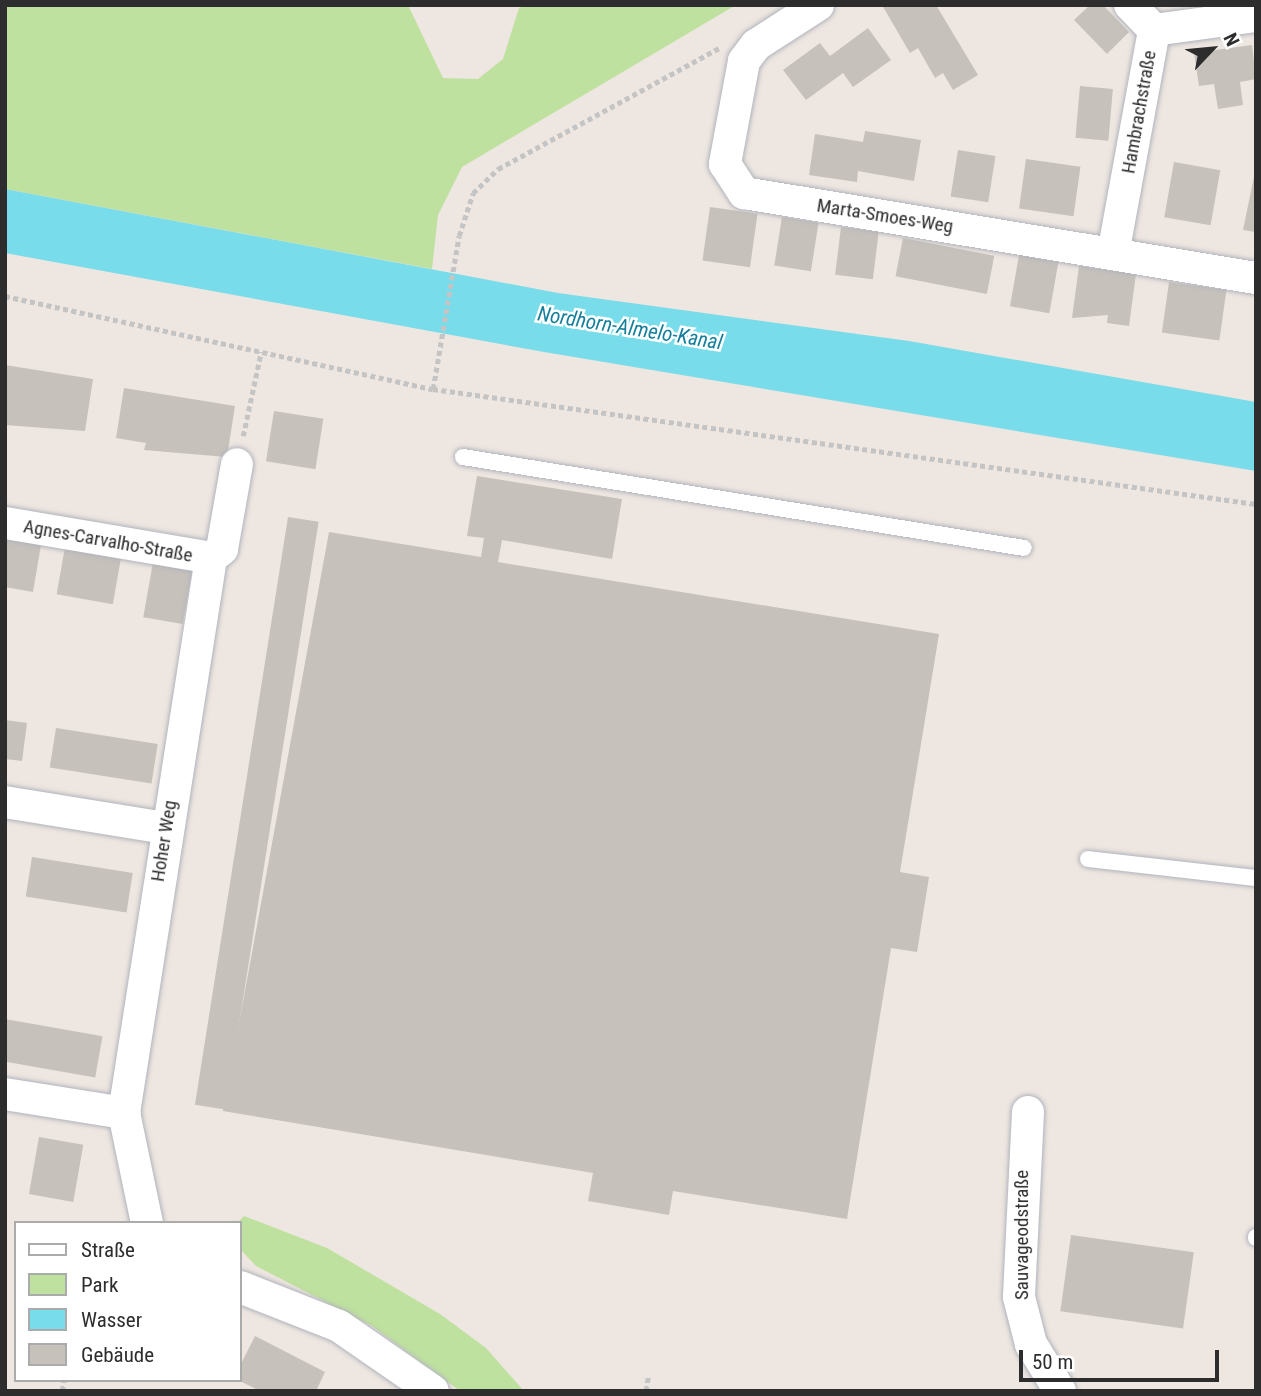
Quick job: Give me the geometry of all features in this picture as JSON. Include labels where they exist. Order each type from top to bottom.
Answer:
[{"type":"street","name":"Marta-Smoes-Weg","points":[[818,5],[756,45],[744,61],[725,164],[744,193],[1256,278]]},
{"type":"street","points":[[1130,5],[1154,30]]},
{"type":"street","name":"Hambrachstraße","points":[[1113,254],[1154,30],[1256,16]]},
{"type":"street","name":"Hoher Weg","points":[[147,1221],[124,1113],[165,828],[211,558],[222,550],[237,464]]},
{"type":"street","name":"Agnes-Carvalho-Straße","points":[[5,523],[211,558]]},
{"type":"street","points":[[5,802],[165,828]]},
{"type":"street","points":[[5,1094],[124,1113]]},
{"type":"street","name":"Sauvageodstraße","points":[[1028,1112],[1019,1297],[1031,1344],[1060,1391]]},
{"type":"street","points":[[242,1288],[339,1326],[433,1391]]},
{"type":"lane","points":[[463,457],[1024,548]]},
{"type":"lane","points":[[1088,859],[1256,877]]},
{"type":"path","points":[[433,389],[459,236],[473,193],[498,169],[725,44]]},
{"type":"path","points":[[5,296],[433,389],[1256,504]]},
{"type":"path","points":[[237,464],[261,352]]},
{"type":"path","points":[[646,1391],[648,1377]]},
{"type":"green space","points":[[5,5],[408,5],[443,78],[478,79],[503,59],[519,8],[527,5],[736,5],[462,167],[438,215],[432,269],[5,189]]},
{"type":"green space","points":[[244,1216],[327,1248],[440,1314],[486,1348],[524,1391],[460,1391],[372,1326],[256,1266],[242,1251],[242,1221],[239,1221]]},
{"type":"water","name":"Nordhorn-Almelo-Kanal","points":[[5,189],[558,293],[909,341],[1256,402],[1256,471],[544,352],[5,253]]},
{"type":"building","points":[[882,5],[936,5],[978,75],[953,90],[943,73],[935,78],[918,48],[910,53]]},
{"type":"building","points":[[1090,5],[1103,5],[1129,32],[1107,54],[1074,20]]},
{"type":"building","points":[[868,28],[891,60],[853,87],[843,73],[806,100],[783,70],[820,43],[830,56]]},
{"type":"building","points":[[1252,45],[1256,79],[1240,82],[1243,105],[1218,109],[1214,84],[1199,86],[1194,53]]},
{"type":"building","points":[[1080,86],[1113,89],[1108,141],[1075,138]]},
{"type":"building","points":[[865,131],[921,140],[914,181],[858,171],[857,182],[809,175],[815,134],[863,142]]},
{"type":"building","points":[[958,150],[996,156],[988,202],[951,196]]},
{"type":"building","points":[[1026,159],[1080,167],[1074,216],[1019,209]]},
{"type":"building","points":[[1174,162],[1220,170],[1211,225],[1164,217]]},
{"type":"building","points":[[1256,167],[1256,232],[1243,230]]},
{"type":"building","points":[[710,207],[758,214],[750,267],[702,260]]},
{"type":"building","points":[[782,217],[819,223],[811,271],[774,265]]},
{"type":"building","points":[[841,227],[879,232],[873,279],[835,275]]},
{"type":"building","points":[[903,238],[994,256],[987,294],[896,276]]},
{"type":"building","points":[[1019,255],[1058,262],[1049,313],[1010,306]]},
{"type":"building","points":[[1079,266],[1136,274],[1129,326],[1107,323],[1108,315],[1072,318]]},
{"type":"building","points":[[1169,282],[1226,290],[1219,341],[1162,333]]},
{"type":"building","points":[[5,365],[93,379],[85,431],[5,425]]},
{"type":"building","points":[[124,388],[235,406],[227,457],[144,450],[146,443],[116,438]]},
{"type":"building","points":[[274,411],[323,419],[315,469],[266,461]]},
{"type":"building","points":[[477,476],[622,499],[612,559],[502,540],[498,562],[939,634],[900,872],[929,877],[917,952],[891,948],[847,1219],[673,1191],[669,1215],[588,1201],[593,1173],[223,1111],[329,532],[481,557],[484,538],[467,536]]},
{"type":"building","points":[[288,517],[319,522],[226,1110],[195,1105]]},
{"type":"building","points":[[5,539],[41,545],[33,592],[5,587]]},
{"type":"building","points":[[65,547],[121,557],[113,604],[57,594]]},
{"type":"building","points":[[153,562],[192,569],[183,624],[143,617]]},
{"type":"building","points":[[5,720],[27,723],[22,761],[5,759]]},
{"type":"building","points":[[56,728],[158,744],[151,784],[50,768]]},
{"type":"building","points":[[32,857],[133,873],[126,912],[26,897]]},
{"type":"building","points":[[5,1019],[102,1036],[95,1078],[5,1062]]},
{"type":"building","points":[[39,1137],[83,1145],[73,1202],[29,1194]]},
{"type":"building","points":[[1071,1235],[1194,1252],[1183,1329],[1060,1311]]},
{"type":"building","points":[[255,1336],[325,1372],[316,1391],[260,1391],[242,1382],[242,1362]]}]
